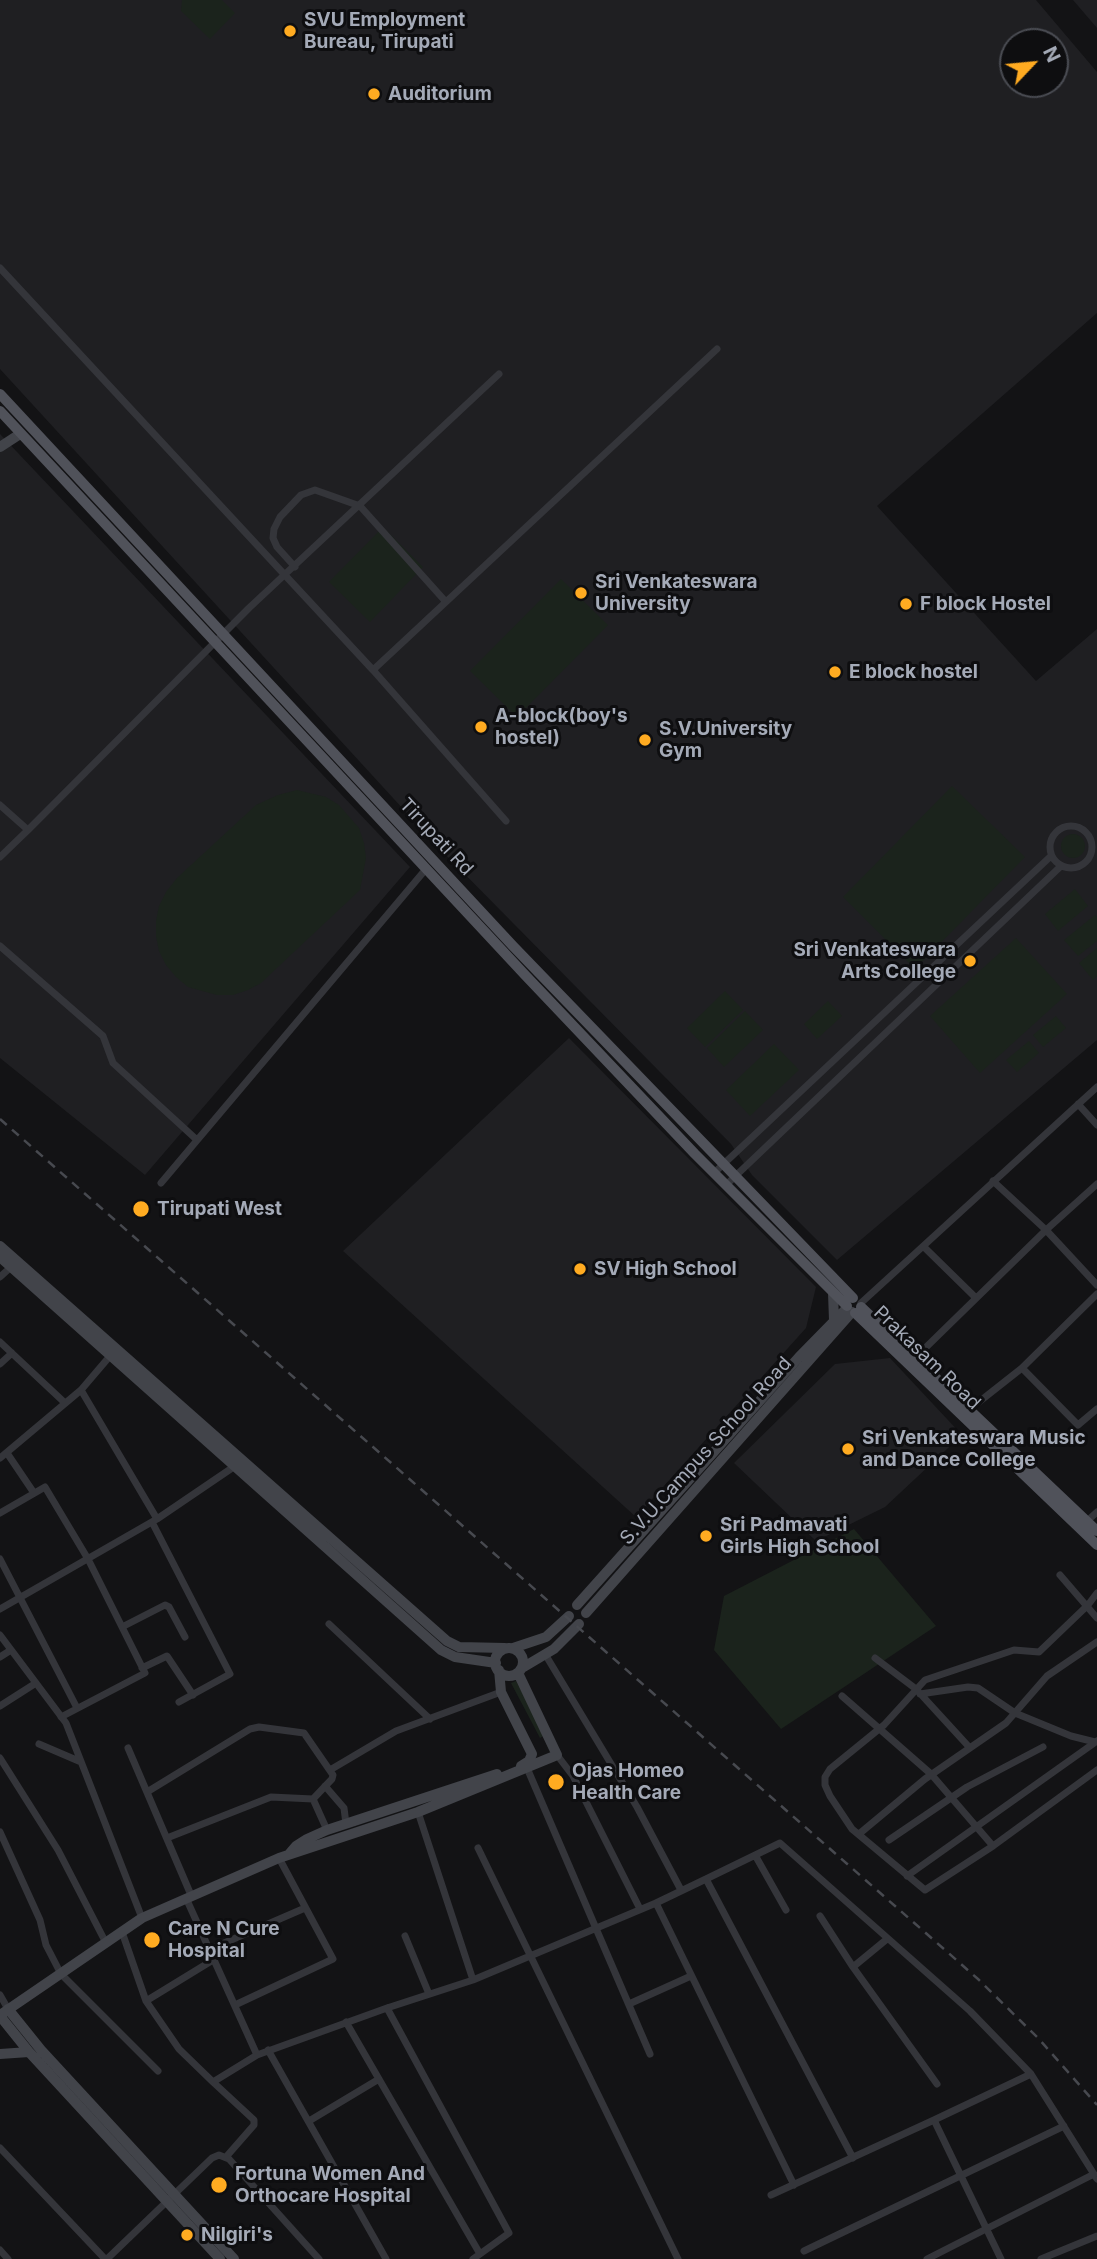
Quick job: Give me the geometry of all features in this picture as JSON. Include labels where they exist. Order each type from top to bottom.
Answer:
[{"type":"main road","name":"Tirupati Rd","points":[[0,394],[25,430],[512,954],[854,1307]]},
{"type":"main road","name":"Tirupati Rd","points":[[0,411],[25,430]]},
{"type":"main road","name":"Tirupati Rd","points":[[219,637],[426,869],[512,954]]},
{"type":"main road","name":"Tirupati Rd","points":[[730,1181],[833,1293],[854,1307]]},
{"type":"main road","name":"Prakasam Road","points":[[854,1307],[915,1357],[1097,1531]]},
{"type":"main road","name":"Prakasam Road","points":[[854,1307],[1097,1545]]},
{"type":"street","points":[[0,268],[373,670],[506,821]]},
{"type":"street","points":[[373,670],[717,349]]},
{"type":"street","points":[[0,857],[219,637],[499,374]]},
{"type":"street","points":[[0,447],[25,430]]},
{"type":"street","points":[[295,567],[277,547],[273,538],[274,529],[279,517],[302,495],[315,490],[360,506],[446,602]]},
{"type":"street","points":[[0,805],[28,830]]},
{"type":"street","points":[[1071,826],[1086,832],[1092,843],[1089,859],[1076,868],[1061,866],[1051,856],[1051,841],[1059,830],[1071,826]]},
{"type":"street","points":[[718,1169],[1051,856]]},
{"type":"street","points":[[730,1181],[1061,866]]},
{"type":"street","points":[[161,1183],[426,869]]},
{"type":"street","points":[[0,946],[103,1036],[113,1062],[197,1140]]},
{"type":"street","points":[[854,1307],[924,1247],[1097,1087]]},
{"type":"street","points":[[1078,1104],[1097,1125]]},
{"type":"street","points":[[993,1181],[1046,1230],[1097,1285]]},
{"type":"street","points":[[915,1357],[1097,1184]]},
{"type":"street","points":[[0,1246],[446,1641],[459,1647],[509,1648],[522,1656],[520,1670],[557,1755],[573,1776],[640,1909]]},
{"type":"street","points":[[924,1247],[976,1298]]},
{"type":"street","points":[[0,1257],[441,1650],[456,1657],[497,1667],[510,1675],[554,1649],[579,1624]]},
{"type":"street","points":[[0,1277],[11,1267]]},
{"type":"street","points":[[833,1293],[834,1321]]},
{"type":"street","points":[[970,1409],[1022,1368],[1097,1294]]},
{"type":"street","name":"S.V.U.Campus School Road","points":[[577,1605],[834,1321],[854,1307]]},
{"type":"street","name":"S.V.U.Campus School Road","points":[[586,1613],[854,1307]]},
{"type":"street","points":[[0,1342],[65,1403]]},
{"type":"street","points":[[0,1364],[12,1353]]},
{"type":"street","points":[[0,1458],[81,1390],[110,1356]]},
{"type":"street","points":[[1022,1368],[1078,1425],[1097,1409]]},
{"type":"street","points":[[81,1390],[155,1520],[230,1674],[179,1702]]},
{"type":"street","points":[[7,1452],[34,1493]]},
{"type":"street","points":[[0,1609],[155,1520],[235,1466]]},
{"type":"street","points":[[0,1513],[45,1487],[88,1559],[145,1674],[61,1717]]},
{"type":"street","points":[[1087,1521],[1097,1512]]},
{"type":"street","points":[[0,1559],[78,1708]]},
{"type":"street","points":[[1060,1576],[1097,1618]]},
{"type":"street","points":[[1097,1594],[1039,1652],[1014,1650],[930,1678],[879,1729],[825,1777],[830,1796],[852,1829],[923,1889],[928,1889],[993,1846],[1097,1770]]},
{"type":"street","points":[[122,1627],[165,1605],[169,1607],[185,1637]]},
{"type":"street","points":[[290,1853],[296,1846],[327,1830],[529,1761],[532,1754],[530,1747],[501,1692],[498,1654],[545,1637],[569,1616]]},
{"type":"street","points":[[329,1623],[430,1719]]},
{"type":"street","points":[[0,1635],[66,1723],[142,1918]]},
{"type":"street","points":[[859,1834],[931,1774],[1006,1723],[1047,1676],[1097,1643]]},
{"type":"street","points":[[0,1657],[11,1650]]},
{"type":"street","points":[[545,1654],[637,1807],[681,1890]]},
{"type":"street","points":[[142,1668],[167,1656],[193,1695]]},
{"type":"street","points":[[875,1658],[918,1691],[970,1748]]},
{"type":"street","points":[[0,1706],[36,1683]]},
{"type":"street","points":[[918,1691],[978,1688],[1015,1713],[1071,1736],[1096,1741]]},
{"type":"street","points":[[330,1770],[396,1731],[501,1692]]},
{"type":"street","points":[[842,1696],[931,1774],[993,1846]]},
{"type":"street","points":[[147,1792],[259,1727],[303,1733],[330,1770],[332,1777],[313,1799]]},
{"type":"street","points":[[907,1876],[1096,1741]]},
{"type":"street","points":[[39,1744],[81,1762]]},
{"type":"street","points":[[889,1840],[952,1797],[1043,1747]]},
{"type":"street","points":[[128,1748],[167,1838],[208,1950],[257,2055]]},
{"type":"street","points":[[3,2013],[142,1918],[189,1896],[290,1853],[317,1847],[418,1812],[557,1755]]},
{"type":"street","points":[[0,1758],[58,1850],[106,1942]]},
{"type":"street","points":[[527,1768],[650,2054]]},
{"type":"street","points":[[325,1786],[344,1808],[346,1824]]},
{"type":"street","points":[[167,1838],[271,1797],[313,1799]]},
{"type":"street","points":[[313,1799],[327,1830]]},
{"type":"street","points":[[418,1812],[472,1980]]},
{"type":"street","points":[[0,1832],[40,1920],[46,1945],[61,1974],[158,2071]]},
{"type":"street","points":[[213,2082],[268,2050],[472,1980],[656,1903],[778,1844],[783,1845],[970,2011],[1031,2074],[1096,2176],[927,2259]]},
{"type":"street","points":[[478,1848],[678,2259]]},
{"type":"street","points":[[755,1855],[786,1910]]},
{"type":"street","points":[[235,2006],[333,1959],[279,1858]]},
{"type":"street","points":[[706,1879],[853,2158]]},
{"type":"street","points":[[656,1903],[794,2185]]},
{"type":"street","points":[[208,1950],[305,1909]]},
{"type":"street","points":[[820,1916],[937,2084]]},
{"type":"street","points":[[122,1932],[146,2000],[179,2049],[254,2120],[254,2124],[226,2157]]},
{"type":"street","points":[[405,1937],[429,1994]]},
{"type":"street","points":[[853,1967],[887,1939]]},
{"type":"street","points":[[146,2000],[213,1960]]},
{"type":"street","points":[[629,2004],[691,1976]]},
{"type":"street","points":[[0,1995],[3,2013],[29,2052],[234,2259]]},
{"type":"street","points":[[345,2022],[477,2256],[509,2233],[387,2008]]},
{"type":"street","points":[[3,2013],[41,2050],[171,2198],[220,2259]]},
{"type":"street","points":[[268,2050],[386,2259]]},
{"type":"street","points":[[0,2054],[29,2052]]},
{"type":"street","points":[[771,2195],[1031,2074]]},
{"type":"street","points":[[309,2121],[379,2079]]},
{"type":"street","points":[[934,2120],[1001,2259]]},
{"type":"street","points":[[804,2251],[1064,2126]]},
{"type":"street","points":[[0,2148],[106,2259],[212,2158],[219,2155],[226,2157],[319,2259]]},
{"type":"street","points":[[1041,2259],[1097,2236]]},
{"type":"street","points":[[0,2250],[8,2259]]},
{"type":"shaded area","name":"Sri Venkateswara University","points":[[0,0],[1036,0],[1060,28],[999,28],[999,98],[1069,98],[1069,39],[1097,72],[1097,313],[877,506],[1036,681],[1097,629],[1097,1040],[837,1260],[752,1175],[731,1144],[437,846],[0,369]]},
{"type":"shaded area","points":[[182,0],[222,0],[235,13],[210,39],[181,11]]},
{"type":"shaded area","points":[[1073,0],[1097,0],[1097,28]]},
{"type":"shaded area","points":[[0,434],[410,867],[145,1175],[0,1058]]},
{"type":"shaded area","points":[[383,527],[423,567],[370,622],[329,582]]},
{"type":"shaded area","points":[[561,579],[608,625],[517,717],[470,671]]},
{"type":"shaded area","points":[[952,786],[1025,857],[915,969],[843,897]]},
{"type":"shaded area","points":[[297,790],[326,797],[339,805],[359,828],[366,858],[360,890],[261,983],[233,995],[217,995],[188,987],[166,965],[159,951],[156,921],[166,892],[177,878],[256,805]]},
{"type":"shaded area","points":[[1073,834],[1082,837],[1085,846],[1082,855],[1073,858],[1064,855],[1061,846],[1064,837]]},
{"type":"shaded area","points":[[1075,889],[1088,906],[1058,931],[1045,914]]},
{"type":"shaded area","points":[[1095,915],[1097,941],[1078,956],[1064,940]]},
{"type":"shaded area","points":[[1016,938],[1067,994],[980,1073],[930,1016]]},
{"type":"shaded area","points":[[1097,948],[1097,976],[1093,980],[1079,963]]},
{"type":"shaded area","points":[[725,991],[743,1010],[705,1047],[687,1028]]},
{"type":"shaded area","points":[[828,1001],[842,1016],[817,1039],[804,1024]]},
{"type":"shaded area","points":[[745,1011],[763,1030],[724,1067],[707,1048]]},
{"type":"shaded area","points":[[1056,1016],[1066,1028],[1043,1047],[1033,1035]]},
{"type":"shaded area","name":"SV High School","points":[[569,1038],[816,1287],[806,1328],[636,1517],[343,1251]]},
{"type":"shaded area","points":[[1029,1041],[1039,1053],[1017,1072],[1006,1060]]},
{"type":"shaded area","points":[[774,1044],[799,1070],[750,1116],[726,1090]]},
{"type":"shaded area","name":"Sri Venkateswara Music and Dance College","points":[[890,1358],[962,1435],[885,1507],[816,1541],[734,1463],[835,1364]]},
{"type":"shaded area","points":[[854,1529],[936,1626],[781,1729],[714,1650],[724,1596]]},
{"type":"shaded area","points":[[516,1681],[545,1735],[540,1738],[511,1683]]},
{"type":"railway","points":[[0,1119],[978,1979],[1039,2039],[1097,2105]]},
{"type":"place","name":"SVU Employment Bureau, Tirupati","points":[[290,31]]},
{"type":"place","name":"Auditorium","points":[[374,94]]},
{"type":"place","name":"Sri Venkateswara University","points":[[581,593]]},
{"type":"place","name":"F block Hostel","points":[[906,604]]},
{"type":"place","name":"E block hostel","points":[[835,672]]},
{"type":"place","name":"A-block(boy's hostel)","points":[[481,727]]},
{"type":"place","name":"S.V.University Gym","points":[[645,740]]},
{"type":"place","name":"Sri Venkateswara Arts College","points":[[970,961]]},
{"type":"place","name":"Tirupati West","points":[[141,1209]]},
{"type":"place","name":"SV High School","points":[[580,1269]]},
{"type":"place","name":"Sri Venkateswara Music and Dance College","points":[[848,1449]]},
{"type":"place","name":"Sri Padmavati Girls High School","points":[[706,1536]]},
{"type":"place","name":"Ojas Homeo Health Care","points":[[556,1782]]},
{"type":"place","name":"Care N Cure Hospital","points":[[152,1940]]},
{"type":"place","name":"Fortuna Women And Orthocare Hospital","points":[[219,2185]]},
{"type":"place","name":"Nilgiri's","points":[[187,2235]]}]
